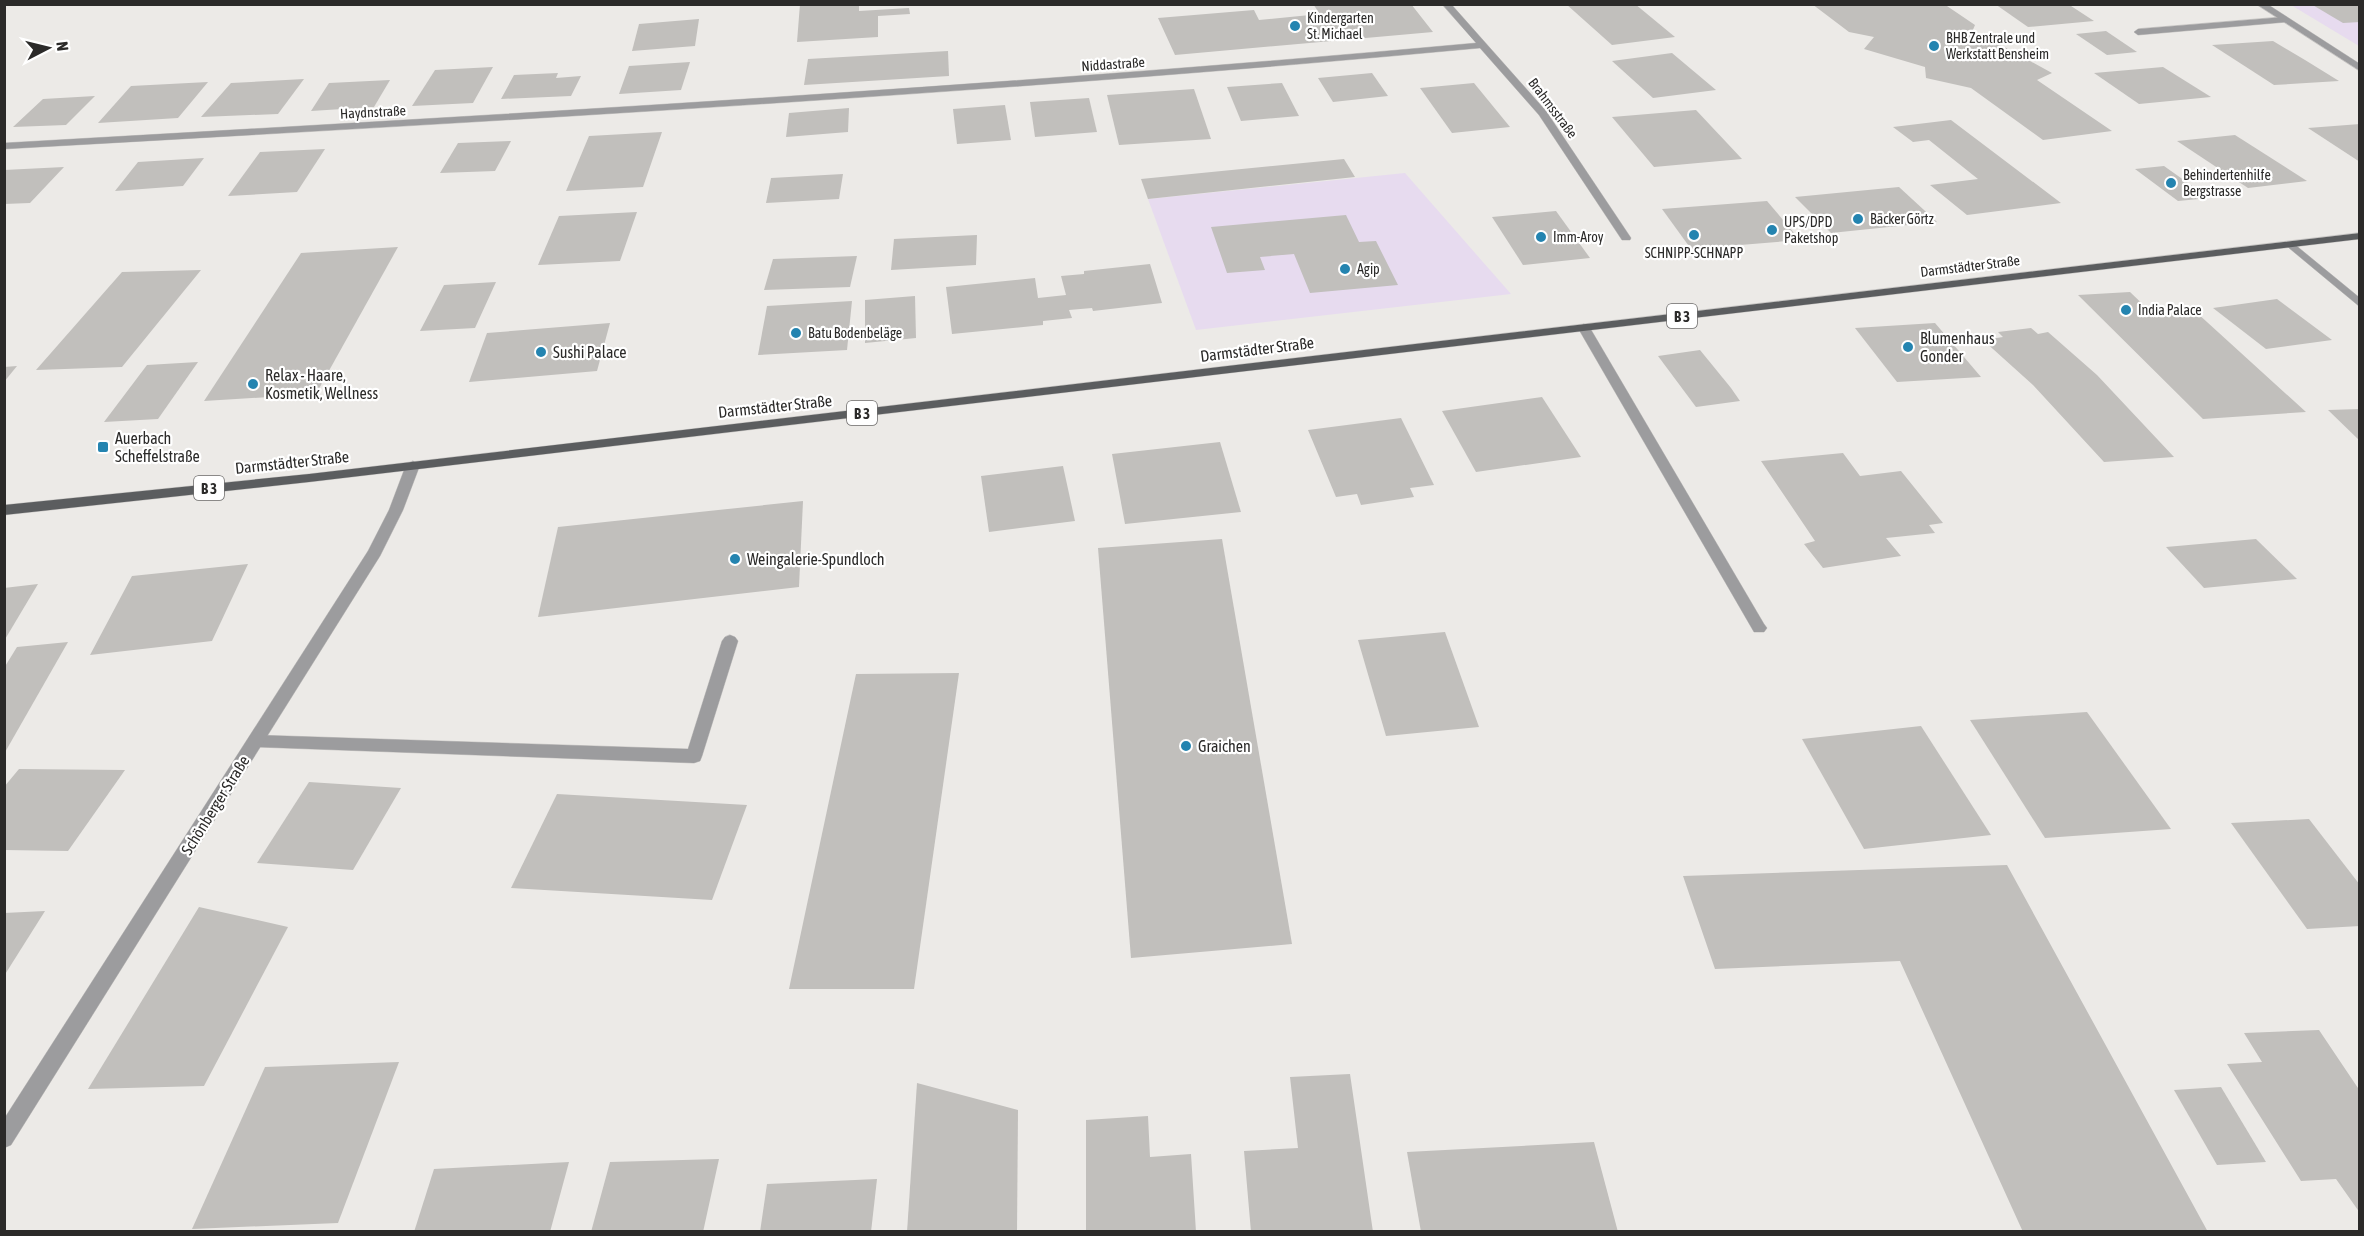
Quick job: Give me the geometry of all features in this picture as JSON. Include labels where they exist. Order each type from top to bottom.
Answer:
[{"type":"main road","name":"Darmstädter Straße","points":[[4,510],[412,465],[2293,246],[2360,236]]},
{"type":"street","name":"Brahmsstraße","points":[[1446,4],[1485,45],[1543,113],[1626,238]]},
{"type":"street","points":[[2260,4],[2360,68]]},
{"type":"street","points":[[2138,32],[2284,20]]},
{"type":"street","name":"Niddastraße","points":[[742,102],[1204,71],[1485,45]]},
{"type":"street","name":"Haydnstraße","points":[[4,146],[742,102]]},
{"type":"street","points":[[2293,246],[2360,304]]},
{"type":"street","points":[[1584,327],[1759,628]]},
{"type":"street","name":"Schönberger Straße","points":[[4,1138],[375,552],[396,510],[412,465]]},
{"type":"street","points":[[256,741],[694,756],[730,641]]},
{"type":"shaded area","points":[[2291,5],[2359,5],[2359,46]]},
{"type":"shaded area","points":[[1405,173],[1511,294],[1196,330],[1148,199]]},
{"type":"building","points":[[800,4],[859,4],[859,11],[909,8],[910,14],[878,16],[878,37],[797,42]]},
{"type":"building","name":"Kindergarten St. Michael","points":[[1313,4],[1411,4],[1433,32],[1175,55],[1158,18],[1254,10],[1259,20],[1320,14]]},
{"type":"building","points":[[1566,4],[1635,4],[1675,37],[1612,45]]},
{"type":"building","name":"BHB Zentrale und Werkstatt Bensheim","points":[[1812,4],[1944,4],[1975,25],[1969,39],[1999,44],[2052,73],[2037,80],[2112,131],[2043,140],[1971,88],[1926,78],[1925,67],[1864,49],[1874,37],[1849,32]]},
{"type":"building","points":[[1995,4],[2068,4],[2094,21],[2028,27]]},
{"type":"building","points":[[2311,4],[2360,4],[2360,22],[2343,23]]},
{"type":"building","points":[[699,19],[695,46],[632,51],[639,24]]},
{"type":"building","points":[[2106,31],[2137,52],[2107,55],[2076,34]]},
{"type":"building","points":[[2273,41],[2339,81],[2274,85],[2212,45]]},
{"type":"building","points":[[948,51],[949,76],[804,85],[808,59]]},
{"type":"building","points":[[1672,53],[1716,90],[1653,98],[1612,61]]},
{"type":"building","points":[[690,62],[681,90],[619,94],[629,66]]},
{"type":"building","points":[[493,67],[473,103],[412,106],[435,70]]},
{"type":"building","points":[[2163,67],[2211,97],[2139,104],[2094,73]]},
{"type":"building","points":[[558,73],[556,78],[581,76],[571,96],[501,99],[514,75]]},
{"type":"building","points":[[1372,73],[1388,96],[1333,102],[1318,78]]},
{"type":"building","points":[[304,79],[278,114],[201,117],[231,83]]},
{"type":"building","points":[[390,80],[374,107],[311,111],[329,83]]},
{"type":"building","points":[[208,82],[178,118],[98,123],[131,86]]},
{"type":"building","points":[[1282,83],[1299,116],[1241,121],[1227,87]]},
{"type":"building","points":[[1474,83],[1510,127],[1452,133],[1420,88]]},
{"type":"building","points":[[1194,89],[1211,139],[1119,145],[1107,95]]},
{"type":"building","points":[[95,96],[66,125],[13,127],[43,99]]},
{"type":"building","points":[[1089,98],[1097,132],[1035,137],[1030,102]]},
{"type":"building","points":[[1005,105],[1011,140],[957,144],[953,109]]},
{"type":"building","points":[[849,108],[848,132],[786,137],[789,113]]},
{"type":"building","points":[[1696,110],[1742,159],[1654,167],[1612,117]]},
{"type":"building","points":[[1951,120],[2061,203],[1967,215],[1930,185],[1978,179],[1929,140],[1913,142],[1893,127]]},
{"type":"building","points":[[2360,124],[2360,162],[2308,128]]},
{"type":"building","points":[[662,132],[643,187],[566,191],[589,136]]},
{"type":"building","points":[[2235,135],[2307,181],[2248,188],[2177,141]]},
{"type":"building","points":[[511,141],[495,171],[440,173],[458,143]]},
{"type":"building","points":[[325,149],[297,192],[228,196],[260,152]]},
{"type":"building","points":[[204,158],[183,186],[115,191],[138,162]]},
{"type":"building","points":[[1344,159],[1355,177],[1148,199],[1141,179]]},
{"type":"building","name":"Behindertenhilfe Bergstrasse","points":[[2164,166],[2209,198],[2178,201],[2135,169]]},
{"type":"building","points":[[64,167],[30,203],[4,204],[4,170]]},
{"type":"building","points":[[843,174],[839,199],[766,203],[771,178]]},
{"type":"building","points":[[1899,187],[1937,222],[1831,233],[1795,197]]},
{"type":"building","points":[[1767,201],[1800,240],[1691,249],[1662,209]]},
{"type":"building","name":"Imm-Aroy","points":[[1556,211],[1590,258],[1523,265],[1492,217]]},
{"type":"building","points":[[637,212],[620,261],[538,265],[559,216]]},
{"type":"building","points":[[1346,215],[1359,242],[1376,241],[1398,285],[1310,293],[1294,254],[1260,257],[1265,270],[1227,273],[1211,227]]},
{"type":"building","points":[[977,235],[976,265],[891,270],[894,239]]},
{"type":"building","points":[[398,247],[316,394],[204,401],[301,253]]},
{"type":"building","points":[[857,256],[850,287],[764,290],[773,259]]},
{"type":"building","points":[[1150,264],[1162,303],[1093,311],[1092,308],[1069,310],[1072,318],[1043,321],[1043,325],[952,334],[946,287],[1035,278],[1038,298],[1066,295],[1061,276],[1084,274],[1084,271]]},
{"type":"building","points":[[201,270],[122,367],[36,370],[122,272]]},
{"type":"building","points":[[496,282],[475,328],[420,331],[444,285]]},
{"type":"building","points":[[2130,292],[2153,314],[2196,312],[2306,412],[2203,419],[2078,295]]},
{"type":"building","points":[[915,296],[916,338],[865,343],[865,300]]},
{"type":"building","points":[[2277,299],[2332,340],[2266,349],[2213,308]]},
{"type":"building","points":[[852,301],[847,350],[758,355],[767,306]]},
{"type":"building","name":"Sushi Palace","points":[[610,323],[597,371],[469,382],[487,333]]},
{"type":"building","points":[[1935,323],[1981,377],[1897,382],[1855,328]]},
{"type":"building","points":[[2031,328],[2038,334],[2048,332],[2097,375],[2174,457],[2104,462],[2033,385],[1983,340],[2003,337],[1998,332]]},
{"type":"building","points":[[1700,350],[1740,401],[1696,407],[1658,356]]},
{"type":"building","points":[[198,362],[158,419],[104,422],[147,365]]},
{"type":"building","points":[[17,366],[4,382],[4,367]]},
{"type":"building","points":[[1542,397],[1581,457],[1476,472],[1442,411]]},
{"type":"building","points":[[2360,409],[2360,441],[2328,410]]},
{"type":"building","points":[[1401,418],[1434,485],[1410,488],[1414,497],[1361,505],[1357,494],[1336,497],[1308,430]]},
{"type":"building","points":[[1220,442],[1241,512],[1125,524],[1112,454]]},
{"type":"building","points":[[1843,453],[1860,476],[1901,471],[1943,523],[1929,525],[1935,533],[1886,538],[1901,556],[1823,568],[1804,544],[1815,541],[1761,461]]},
{"type":"building","points":[[1063,466],[1075,521],[989,532],[981,476]]},
{"type":"building","points":[[803,501],[799,587],[538,617],[558,527]]},
{"type":"building","name":"Graichen","points":[[1222,539],[1292,944],[1131,958],[1098,548]]},
{"type":"building","points":[[2256,539],[2297,579],[2204,588],[2166,547]]},
{"type":"building","points":[[248,564],[212,641],[90,655],[132,576]]},
{"type":"building","points":[[38,584],[4,641],[4,588]]},
{"type":"building","points":[[1445,632],[1479,727],[1386,736],[1358,640]]},
{"type":"building","points":[[68,642],[4,754],[4,668],[17,647]]},
{"type":"building","points":[[959,673],[914,989],[789,989],[856,674]]},
{"type":"building","points":[[2087,712],[2171,829],[2045,838],[1970,720]]},
{"type":"building","points":[[1921,726],[1991,835],[1864,849],[1802,739]]},
{"type":"building","points":[[19,769],[125,770],[68,851],[4,850],[4,787]]},
{"type":"building","points":[[309,782],[401,788],[353,870],[257,863]]},
{"type":"building","points":[[557,794],[747,805],[712,900],[511,888]]},
{"type":"building","points":[[2309,819],[2360,885],[2360,926],[2307,929],[2231,823]]},
{"type":"building","points":[[2007,865],[2208,1232],[2023,1232],[1900,961],[1715,969],[1683,876]]},
{"type":"building","points":[[199,907],[288,927],[204,1086],[88,1089]]},
{"type":"building","points":[[45,911],[4,976],[4,913]]},
{"type":"building","points":[[2319,1030],[2360,1091],[2360,1213],[2336,1179],[2301,1181],[2227,1064],[2262,1062],[2244,1033]]},
{"type":"building","points":[[399,1062],[338,1223],[192,1229],[265,1067]]},
{"type":"building","points":[[1350,1074],[1373,1232],[1251,1232],[1244,1151],[1298,1148],[1290,1077]]},
{"type":"building","points":[[917,1083],[1018,1110],[1017,1232],[907,1232]]},
{"type":"building","points":[[2221,1087],[2266,1162],[2217,1165],[2174,1090]]},
{"type":"building","points":[[1148,1116],[1150,1157],[1191,1154],[1196,1232],[1086,1232],[1086,1120]]},
{"type":"building","points":[[1594,1142],[1618,1232],[1421,1232],[1407,1152]]},
{"type":"building","points":[[719,1159],[703,1232],[591,1232],[610,1162]]},
{"type":"building","points":[[569,1162],[550,1232],[414,1232],[434,1169]]},
{"type":"building","points":[[877,1179],[871,1232],[760,1232],[767,1184]]},
{"type":"place","name":"Kindergarten St. Michael","points":[[1295,26]]},
{"type":"place","name":"BHB Zentrale und Werkstatt Bensheim","points":[[1934,46]]},
{"type":"place","name":"Behindertenhilfe Bergstrasse","points":[[2171,183]]},
{"type":"place","name":"Bäcker Görtz","points":[[1858,219]]},
{"type":"place","name":"UPS/DPD Paketshop","points":[[1772,230]]},
{"type":"place","name":"SCHNIPP-SCHNAPP","points":[[1694,235]]},
{"type":"place","name":"Imm-Aroy","points":[[1541,237]]},
{"type":"place","name":"Agip","points":[[1345,269]]},
{"type":"place","name":"India Palace","points":[[2126,310]]},
{"type":"place","name":"Batu Bodenbeläge","points":[[796,333]]},
{"type":"place","name":"Blumenhaus Gonder","points":[[1908,347]]},
{"type":"place","name":"Sushi Palace","points":[[541,352]]},
{"type":"place","name":"Relax - Haare, Kosmetik, Wellness","points":[[253,384]]},
{"type":"place","name":"Auerbach Scheffelstraße","points":[[103,447]]},
{"type":"place","name":"Weingalerie-Spundloch","points":[[735,559]]},
{"type":"place","name":"Graichen","points":[[1186,746]]}]
